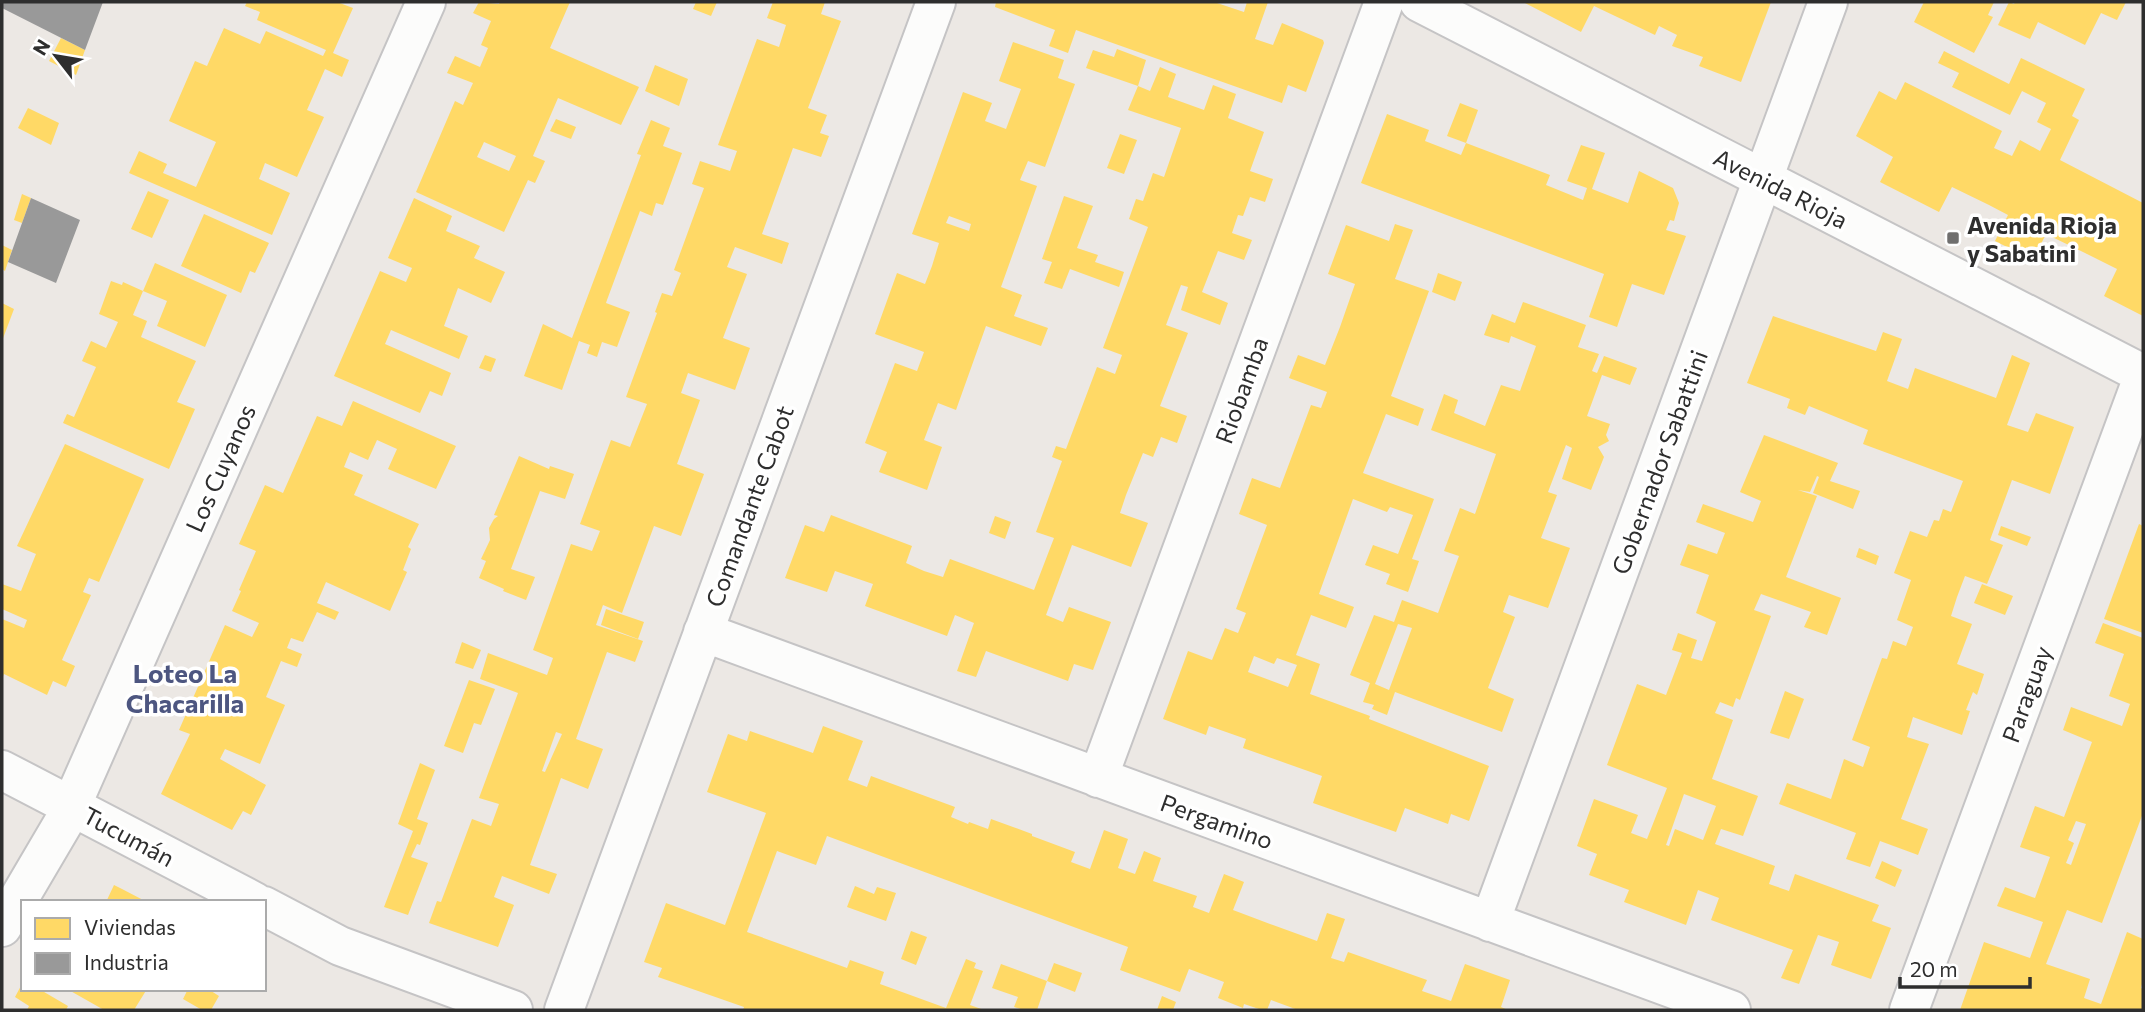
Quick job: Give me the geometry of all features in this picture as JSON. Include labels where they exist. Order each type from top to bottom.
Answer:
[{"type":"street","name":"Los Cuyanos","points":[[2,928],[71,806],[426,2]]},
{"type":"street","name":"Comandante Cabot","points":[[564,1010],[936,2]]},
{"type":"street","name":"Riobamba","points":[[1098,778],[1384,2]]},
{"type":"street","name":"Avenida Rioja","points":[[1419,2],[2143,375]]},
{"type":"street","name":"Gobernador Sabattini","points":[[1490,922],[1829,2]]},
{"type":"street","name":"Paraguay","points":[[1909,1010],[2143,375]]},
{"type":"street","name":"Pergamino","points":[[703,632],[1731,1010]]},
{"type":"street","name":"Tucumán","points":[[2,770],[251,900]]},
{"type":"street","points":[[266,907],[340,946],[513,1010]]},
{"type":"building: Viviendas","points":[[247,2],[337,2],[353,8],[333,53],[349,60],[342,77],[325,69],[307,110],[324,117],[297,177],[265,163],[259,179],[290,193],[272,235],[129,173],[139,151],[167,164],[163,173],[196,187],[216,142],[169,121],[195,61],[207,66],[224,28],[260,44],[266,31],[323,56],[326,50],[257,20],[260,12],[245,6]]},
{"type":"building: Viviendas","points":[[479,2],[570,2],[550,48],[639,87],[621,125],[558,98],[533,156],[545,161],[535,183],[528,180],[504,232],[416,192],[455,101],[463,105],[473,83],[447,73],[455,56],[480,67],[488,48],[481,45],[491,21],[473,13]],"holes":[[[484,142],[516,156],[509,171],[477,157]]]},
{"type":"building: Viviendas","points":[[696,2],[717,2],[711,16],[693,9]]},
{"type":"building: Viviendas","points":[[773,2],[825,2],[821,14],[841,21],[808,108],[827,115],[820,133],[829,136],[821,157],[793,148],[762,234],[789,243],[782,264],[735,247],[727,267],[747,274],[723,338],[750,348],[735,390],[688,373],[681,393],[700,400],[677,464],[704,474],[681,536],[654,526],[622,613],[603,605],[596,625],[643,641],[635,662],[607,652],[576,739],[603,749],[588,789],[561,778],[530,865],[557,874],[549,894],[502,876],[494,897],[514,905],[498,947],[429,923],[437,901],[441,902],[472,819],[491,826],[499,804],[479,798],[518,693],[480,679],[488,653],[547,675],[553,658],[533,650],[571,544],[592,551],[600,531],[580,524],[611,440],[630,447],[647,404],[626,397],[662,293],[672,296],[681,273],[674,270],[704,188],[692,184],[700,161],[730,171],[737,151],[718,145],[757,39],[779,47],[786,25],[767,18]],"holes":[[[556,732],[562,734],[545,772],[542,771]]]},
{"type":"building: Viviendas","points":[[996,2],[1214,2],[1244,12],[1247,2],[1268,2],[1255,39],[1273,45],[1282,23],[1323,40],[1324,43],[1306,92],[1288,85],[1282,103],[1076,30],[1068,53],[1049,46],[1055,30],[995,7]]},
{"type":"building: Viviendas","points":[[1523,2],[1771,2],[1741,82],[1699,66],[1703,57],[1672,46],[1677,35],[1659,26],[1655,35],[1594,6],[1581,32]]},
{"type":"building: Viviendas","points":[[1924,2],[1994,2],[1988,15],[1993,17],[1974,53],[1914,22]]},
{"type":"building: Viviendas","points":[[2009,2],[2126,2],[2117,20],[2101,13],[2085,45],[2038,22],[2030,39],[1998,25]]},
{"type":"building: Viviendas","points":[[61,38],[85,50],[76,75],[49,61]]},
{"type":"building: Viviendas","points":[[1013,42],[1064,60],[1058,78],[1075,84],[1045,167],[1028,161],[1020,180],[1037,186],[1001,287],[1022,295],[1014,316],[1048,328],[1041,346],[986,326],[956,410],[938,403],[924,440],[942,447],[927,490],[879,472],[887,452],[865,443],[895,363],[917,371],[924,352],[875,334],[897,273],[925,284],[932,266],[939,243],[912,234],[963,92],[992,103],[985,121],[1006,129],[1021,89],[999,81]],"holes":[[[949,216],[971,224],[969,231],[946,223]]]},
{"type":"building: Viviendas","points":[[1117,49],[1146,60],[1138,86],[1086,68],[1093,50],[1114,57]]},
{"type":"building: Viviendas","points":[[1944,51],[2009,84],[2021,58],[2085,89],[2072,116],[2079,120],[2060,160],[2143,203],[2143,316],[2104,296],[2117,269],[2046,234],[2033,260],[1995,241],[2008,215],[1989,205],[1952,187],[1939,212],[1880,182],[1893,157],[1856,136],[1879,91],[1896,100],[1905,82],[2002,131],[1994,148],[2012,156],[2020,140],[2040,151],[2051,129],[2037,122],[2046,103],[2022,91],[2010,115],[1952,87],[1959,73],[1938,63]]},
{"type":"building: Viviendas","points":[[655,65],[688,79],[679,106],[645,91]]},
{"type":"building: Viviendas","points":[[1160,67],[1176,74],[1168,97],[1204,110],[1213,85],[1236,94],[1228,118],[1264,132],[1250,171],[1273,179],[1265,202],[1250,197],[1243,216],[1238,215],[1232,233],[1252,240],[1244,260],[1218,251],[1202,292],[1228,303],[1220,325],[1181,310],[1188,287],[1181,285],[1166,325],[1188,333],[1160,406],[1187,416],[1177,443],[1161,437],[1153,457],[1143,453],[1126,495],[1120,513],[1148,523],[1131,567],[1072,545],[1046,615],[1063,622],[1069,607],[1111,622],[1093,670],[1074,664],[1068,681],[986,651],[976,677],[957,671],[974,623],[955,615],[947,636],[865,606],[873,584],[835,571],[827,592],[785,578],[805,525],[824,532],[831,515],[912,546],[906,563],[924,571],[943,577],[950,559],[1034,590],[1054,538],[1036,532],[1062,461],[1052,457],[1056,446],[1066,449],[1097,367],[1115,374],[1122,355],[1103,348],[1148,227],[1129,219],[1136,199],[1143,201],[1153,173],[1164,177],[1181,128],[1128,110],[1138,86],[1150,91]]},
{"type":"building: Viviendas","points":[[1460,103],[1478,110],[1466,143],[1447,136]]},
{"type":"building: Viviendas","points":[[28,108],[59,123],[51,145],[18,128]]},
{"type":"building: Viviendas","points":[[1387,114],[1429,130],[1425,141],[1461,155],[1466,143],[1550,175],[1546,185],[1583,200],[1587,188],[1567,181],[1581,145],[1605,153],[1592,189],[1628,203],[1639,171],[1673,188],[1679,203],[1674,221],[1670,220],[1666,230],[1686,236],[1664,295],[1632,284],[1617,327],[1589,317],[1604,274],[1361,183]]},
{"type":"building: Viviendas","points":[[556,119],[576,127],[571,139],[550,131]]},
{"type":"building: Viviendas","points":[[651,120],[670,128],[663,146],[682,153],[663,205],[656,203],[652,216],[640,211],[607,300],[606,303],[630,312],[617,347],[602,342],[597,357],[587,353],[590,345],[579,341],[562,390],[524,376],[543,324],[572,338],[641,155],[637,154]]},
{"type":"building: Viviendas","points":[[1120,134],[1137,140],[1124,174],[1107,168]]},
{"type":"building: Viviendas","points":[[148,191],[169,200],[152,238],[131,229]]},
{"type":"building: Viviendas","points":[[22,194],[31,198],[22,223],[14,220]]},
{"type":"building: Viviendas","points":[[1064,196],[1093,206],[1077,248],[1098,255],[1095,262],[1124,272],[1119,287],[1070,269],[1062,289],[1044,283],[1052,262],[1042,259]]},
{"type":"building: Viviendas","points":[[414,198],[452,216],[446,231],[480,246],[474,258],[505,272],[491,303],[458,288],[444,326],[468,336],[459,359],[391,330],[385,344],[451,373],[442,396],[430,391],[420,413],[334,376],[380,271],[406,282],[412,268],[388,258]]},
{"type":"building: Viviendas","points":[[204,214],[269,243],[255,273],[250,271],[241,293],[181,266]]},
{"type":"building: Viviendas","points":[[1395,224],[1413,230],[1395,279],[1429,291],[1391,396],[1424,409],[1418,426],[1386,414],[1363,473],[1434,499],[1412,559],[1419,561],[1408,592],[1386,584],[1390,574],[1365,565],[1373,545],[1398,554],[1413,515],[1390,507],[1387,512],[1353,499],[1319,594],[1354,607],[1346,628],[1311,615],[1296,655],[1320,664],[1310,694],[1489,766],[1469,821],[1451,814],[1448,824],[1405,808],[1396,832],[1313,803],[1322,776],[1243,748],[1246,739],[1209,726],[1206,735],[1163,719],[1188,651],[1212,660],[1225,628],[1238,633],[1246,613],[1236,609],[1267,525],[1239,514],[1252,478],[1280,488],[1311,405],[1321,408],[1327,392],[1289,378],[1298,355],[1325,365],[1340,327],[1355,284],[1328,274],[1346,225],[1389,241]],"holes":[[[1254,656],[1274,664],[1277,658],[1297,665],[1288,687],[1248,672]]]},
{"type":"building: Viviendas","points":[[2,245],[12,250],[5,271],[2,269]]},
{"type":"building: Viviendas","points":[[155,263],[227,295],[205,347],[157,326],[167,301],[143,291]]},
{"type":"building: Viviendas","points":[[1438,273],[1462,282],[1455,301],[1432,292]]},
{"type":"building: Viviendas","points":[[111,281],[122,285],[123,282],[143,291],[133,315],[147,321],[141,337],[196,361],[177,402],[195,409],[169,469],[63,423],[67,414],[74,417],[96,367],[82,361],[91,341],[106,348],[118,322],[99,314]]},
{"type":"building: Viviendas","points":[[1523,302],[1586,325],[1578,347],[1599,354],[1592,371],[1597,373],[1604,356],[1637,368],[1630,385],[1602,375],[1587,416],[1610,424],[1606,435],[1609,441],[1598,447],[1604,457],[1591,490],[1562,479],[1572,448],[1566,445],[1548,492],[1557,495],[1541,538],[1570,548],[1548,608],[1509,595],[1503,612],[1515,617],[1488,688],[1514,699],[1502,732],[1395,692],[1387,715],[1372,709],[1374,705],[1363,702],[1370,683],[1350,675],[1374,615],[1394,622],[1402,600],[1438,613],[1459,556],[1444,551],[1460,508],[1475,514],[1496,454],[1431,430],[1444,394],[1458,400],[1454,413],[1485,426],[1501,385],[1520,391],[1536,346],[1511,336],[1509,343],[1484,335],[1492,314],[1515,323]],"holes":[[[1398,624],[1412,628],[1389,690],[1375,684]]]},
{"type":"building: Viviendas","points":[[2,303],[14,309],[2,341]]},
{"type":"building: Viviendas","points":[[1773,316],[1876,351],[1883,332],[1902,339],[1887,381],[1908,389],[1915,368],[1996,398],[2012,355],[2030,363],[2007,425],[2028,432],[2036,413],[2074,427],[2050,494],[2012,480],[1990,540],[2003,545],[1987,584],[1965,576],[1957,597],[1951,616],[1972,624],[1957,664],[1984,674],[1977,695],[1973,692],[1966,710],[1970,711],[1962,735],[1913,717],[1907,737],[1929,744],[1901,819],[1928,829],[1918,855],[1880,841],[1870,867],[1846,859],[1856,833],[1779,804],[1787,783],[1831,799],[1844,759],[1863,767],[1870,747],[1852,740],[1882,658],[1887,659],[1893,641],[1906,646],[1913,627],[1897,620],[1911,580],[1894,573],[1910,531],[1927,537],[1934,520],[1939,521],[1943,509],[1951,512],[1963,481],[1863,444],[1868,430],[1809,406],[1805,415],[1787,408],[1790,399],[1747,383]]},
{"type":"building: Viviendas","points":[[485,355],[496,359],[491,372],[479,368]]},
{"type":"building: Viviendas","points":[[353,401],[456,446],[436,489],[388,469],[397,449],[377,440],[368,460],[350,452],[344,467],[363,475],[354,495],[419,524],[408,547],[411,549],[403,570],[407,572],[390,611],[326,582],[317,603],[339,612],[335,620],[317,612],[303,642],[291,638],[287,648],[302,654],[297,667],[281,661],[266,697],[285,705],[260,764],[225,749],[220,759],[266,785],[251,815],[243,811],[232,830],[161,794],[190,734],[179,730],[225,625],[252,637],[259,623],[232,611],[256,551],[239,544],[265,485],[283,493],[317,416],[342,426]]},
{"type":"building: Viviendas","points":[[1764,435],[1838,463],[1830,481],[1860,491],[1853,509],[1813,493],[1819,477],[1817,476],[1810,492],[1798,490],[1817,496],[1786,577],[1841,598],[1827,635],[1804,627],[1811,612],[1761,594],[1754,610],[1771,616],[1740,700],[1736,698],[1733,707],[1720,702],[1715,713],[1733,720],[1712,779],[1758,796],[1743,836],[1721,829],[1715,844],[1775,866],[1769,884],[1789,891],[1795,874],[1879,905],[1872,921],[1891,928],[1871,979],[1831,965],[1839,942],[1818,935],[1799,984],[1781,978],[1793,950],[1711,920],[1719,898],[1698,890],[1686,925],[1624,902],[1629,890],[1589,875],[1597,854],[1577,846],[1594,799],[1638,815],[1631,833],[1647,839],[1667,788],[1607,765],[1637,684],[1666,695],[1682,653],[1672,650],[1678,633],[1697,640],[1691,658],[1702,661],[1716,622],[1696,613],[1709,575],[1680,565],[1688,544],[1717,554],[1725,533],[1696,522],[1703,504],[1753,522],[1761,501],[1740,492]],"holes":[[[1684,794],[1716,806],[1703,840],[1675,829],[1669,846],[1666,845]]]},
{"type":"building: Viviendas","points":[[65,444],[144,479],[99,582],[89,578],[83,592],[91,595],[62,660],[75,666],[66,687],[53,681],[47,695],[4,674],[2,679],[2,619],[24,628],[27,620],[2,609],[2,584],[21,591],[36,554],[17,546]]},
{"type":"building: Viviendas","points":[[519,456],[549,469],[550,466],[574,474],[565,499],[540,491],[511,569],[535,577],[526,600],[479,578],[486,561],[481,559],[490,540],[489,528],[498,516],[494,515]]},
{"type":"building: Viviendas","points":[[995,516],[1011,522],[1005,539],[989,533]]},
{"type":"building: Viviendas","points":[[2139,524],[2143,526],[2143,633],[2104,619]]},
{"type":"building: Viviendas","points":[[2001,526],[2031,537],[2027,546],[1998,535]]},
{"type":"building: Viviendas","points":[[1859,548],[1879,556],[1876,565],[1856,557]]},
{"type":"building: Viviendas","points":[[1982,584],[2013,596],[2005,615],[1974,603]]},
{"type":"building: Viviendas","points":[[606,609],[644,622],[638,639],[601,625]]},
{"type":"building: Viviendas","points":[[2103,623],[2143,638],[2143,813],[2102,923],[2067,910],[2046,964],[2090,979],[2084,998],[2101,1004],[2127,932],[2143,939],[2143,1010],[1960,1010],[1984,942],[2030,958],[2043,922],[1997,906],[2005,887],[2035,898],[2050,857],[2020,847],[2035,806],[2064,817],[2092,742],[2063,730],[2071,707],[2122,726],[2130,704],[2109,696],[2124,654],[2095,643]],"holes":[[[2076,821],[2086,824],[2071,865],[2066,863],[2074,843],[2068,840]]]},
{"type":"building: Viviendas","points":[[462,642],[481,650],[473,669],[455,663]]},
{"type":"building: Viviendas","points":[[469,680],[495,689],[481,725],[474,723],[463,753],[444,746]]},
{"type":"building: Viviendas","points":[[1785,691],[1804,699],[1789,739],[1770,733]]},
{"type":"building: Viviendas","points":[[823,726],[863,741],[848,780],[867,787],[871,776],[955,807],[951,817],[968,824],[969,822],[988,829],[991,819],[1013,827],[1075,852],[1071,862],[1090,869],[1104,830],[1128,839],[1118,868],[1135,874],[1144,851],[1161,858],[1153,881],[1197,896],[1193,907],[1209,913],[1224,874],[1244,882],[1233,910],[1273,925],[1317,941],[1327,913],[1345,919],[1331,958],[1344,962],[1348,952],[1427,980],[1422,991],[1451,1001],[1465,964],[1510,980],[1501,1007],[1508,1010],[1298,1010],[1271,1000],[1267,1010],[1244,1004],[1243,1008],[1218,998],[1224,982],[1189,969],[1180,992],[1120,970],[1128,947],[827,836],[816,865],[777,851],[747,932],[847,968],[850,960],[884,972],[880,984],[946,1008],[966,959],[976,963],[974,968],[983,971],[970,1005],[984,1010],[743,1010],[744,1007],[658,977],[662,968],[644,962],[666,903],[725,925],[766,813],[707,792],[728,734],[747,741],[750,731],[813,753]]},
{"type":"building: Viviendas","points":[[420,763],[435,770],[417,819],[428,823],[420,845],[417,844],[411,857],[428,863],[408,915],[384,907],[413,831],[398,824]]},
{"type":"building: Viviendas","points":[[1882,861],[1902,870],[1895,887],[1875,878]]},
{"type":"building: Viviendas","points":[[114,885],[143,900],[107,900]]},
{"type":"building: Viviendas","points":[[855,886],[874,894],[877,887],[896,893],[886,921],[847,907]]},
{"type":"building: Viviendas","points":[[911,931],[927,937],[916,965],[901,959]]},
{"type":"building: Viviendas","points":[[1054,963],[1082,973],[1075,992],[1047,981]]},
{"type":"building: Viviendas","points":[[1001,964],[1047,981],[1037,1010],[1014,1007],[1018,997],[992,988]]},
{"type":"building: Viviendas","points":[[21,986],[21,991],[42,991],[68,1006],[66,1010],[27,1010],[29,1006],[15,997]]},
{"type":"building: Viviendas","points":[[71,991],[146,991],[134,1010],[104,1010]]},
{"type":"building: Viviendas","points":[[187,991],[211,991],[219,996],[211,1010],[202,1010],[183,999]]},
{"type":"building: Viviendas","points":[[1162,996],[1176,1002],[1173,1010],[1157,1010]]},
{"type":"building: Industria","points":[[2,2],[103,2],[85,50],[2,8]]},
{"type":"building: Industria","points":[[31,198],[80,220],[56,283],[8,262]]},
{"type":"place","name":"Avenida Rioja y Sabatini","points":[[1953,238]]},
{"type":"district","name":"Loteo La Chacarilla","points":[[185,687]]}]
